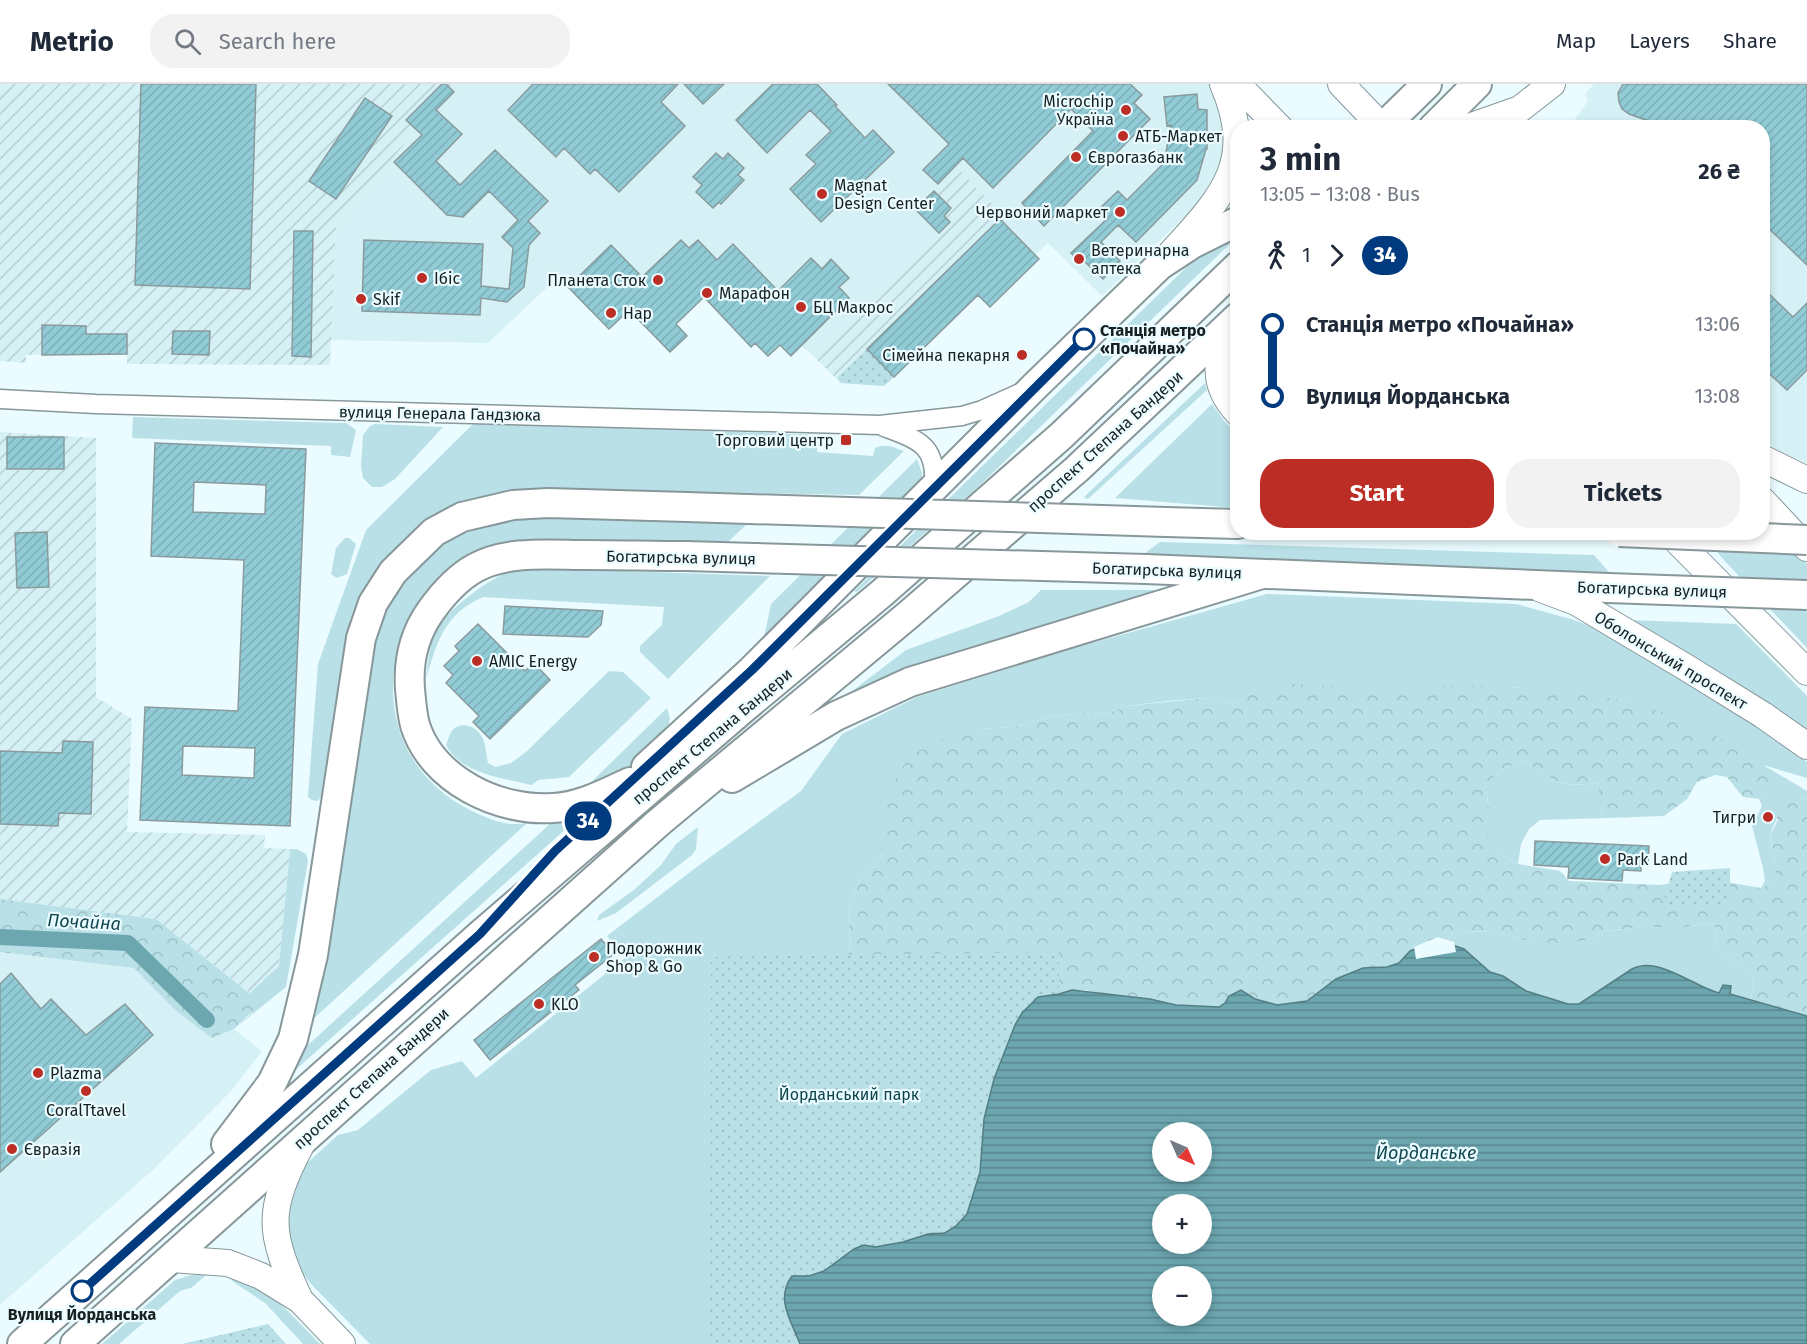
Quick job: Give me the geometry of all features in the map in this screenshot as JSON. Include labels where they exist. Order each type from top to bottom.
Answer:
[{"type":"main road","points":[[1223,84],[1234,120]]},
{"type":"main road","points":[[1237,84],[1272,120]]},
{"type":"main road","points":[[1341,84],[1375,120]]},
{"type":"main road","points":[[1389,120],[1426,84]]},
{"type":"main road","points":[[1441,120],[1477,84]]},
{"type":"main road","points":[[1489,120],[1520,109],[1548,88]]},
{"type":"main road","points":[[1532,120],[1548,88]]},
{"type":"main road","points":[[480,934],[555,851],[752,670],[1035,386],[1160,265],[1205,216],[1227,183],[1230,174]]},
{"type":"main road","points":[[1160,265],[1192,244],[1230,225]]},
{"type":"main road","name":"проспект Степана Бандери","points":[[22,1344],[480,934],[882,593],[1053,443],[1230,274]]},
{"type":"main road","name":"проспект Степана Бандери","points":[[75,1344],[658,823],[907,616],[1068,476],[1230,325]]},
{"type":"main road","points":[[1230,332],[1220,355],[1219,370],[1221,392],[1230,403]]},
{"type":"main road","points":[[1770,462],[1807,480]]},
{"type":"main road","points":[[129,1249],[241,1126],[272,1083],[293,1039],[313,956],[361,638],[373,603],[393,572],[434,532],[462,517],[513,505],[548,503],[1230,524]]},
{"type":"main road","points":[[1770,509],[1807,548]]},
{"type":"main road","points":[[1770,538],[1807,540]]},
{"type":"main road","points":[[1676,540],[1807,672]]},
{"type":"main road","name":"Богатирська вулиця","points":[[630,782],[578,804],[553,808],[514,806],[471,789],[450,775],[437,762],[415,725],[409,672],[413,646],[423,622],[438,600],[451,587],[476,567],[499,559],[526,555],[686,556],[1146,569],[1807,595]]},
{"type":"main road","points":[[658,823],[836,716],[910,682],[1262,574]]},
{"type":"main road","name":"Оболонський проспект","points":[[1530,585],[1576,602],[1763,715],[1807,746]]},
{"type":"main road","points":[[300,1300],[285,1267],[275,1234],[275,1214],[278,1194],[305,1137]]},
{"type":"main road","points":[[171,1259],[228,1263],[261,1276],[300,1300],[342,1344]]},
{"type":"street","name":"вулиця Генерала Гандзюка","points":[[0,399],[96,404],[880,425],[962,416],[982,410],[1035,386]]},
{"type":"street","name":"вулиця Генерала Гандзюка","points":[[880,425],[913,437],[925,447],[935,468],[934,487]]},
{"type":"shaded area","points":[[0,84],[462,84],[416,130],[336,227],[330,365],[127,364],[127,354],[26,355],[26,363],[0,361]]},
{"type":"shaded area","points":[[462,84],[1212,84],[1223,122],[1222,156],[1213,182],[1204,198],[1102,296],[1048,243],[1035,255],[1000,219],[1003,215],[957,169],[939,233],[813,356],[801,345],[791,356],[780,345],[768,356],[755,343],[751,347],[704,297],[676,324],[687,336],[670,352],[629,311],[609,329],[558,277],[488,343],[331,340],[336,227],[416,130]]},
{"type":"shaded area","points":[[1594,84],[1807,84],[1807,463],[1778,451],[1770,445],[1770,120],[1575,120],[1588,101],[1585,94]]},
{"type":"shaded area","points":[[957,168],[1003,215],[1000,219],[1039,259],[990,307],[977,295],[884,386],[841,383],[813,356],[938,233],[915,209]]},
{"type":"shaded area","points":[[0,432],[96,438],[96,697],[132,719],[127,832],[265,835],[264,848],[290,849],[279,966],[250,993],[156,919],[0,899]]},
{"type":"shaded area","points":[[0,952],[134,968],[176,1011],[212,1038],[234,1029],[262,1051],[232,1090],[154,1169],[0,1305]]},
{"type":"green space","points":[[1230,240],[1230,244],[977,488],[857,592],[854,591],[1202,252]]},
{"type":"green space","points":[[867,349],[894,377],[884,386],[841,383],[837,378]]},
{"type":"green space","points":[[1205,383],[1207,390],[1088,499],[1084,497]]},
{"type":"green space","points":[[1212,404],[1230,427],[1230,507],[1115,498]]},
{"type":"green space","points":[[133,417],[346,423],[356,430],[350,457],[331,455],[331,446],[132,438]]},
{"type":"green space","points":[[474,423],[818,435],[817,452],[873,456],[875,448],[886,446],[904,451],[859,495],[545,489],[514,491],[413,534],[392,552],[376,571],[354,614],[348,636],[321,797],[318,801],[312,800],[308,797],[318,664],[366,530]]},
{"type":"green space","points":[[375,424],[443,427],[395,479],[382,487],[372,487],[363,478],[361,466],[363,435],[370,426]]},
{"type":"green space","points":[[917,459],[922,473],[921,485],[762,647],[771,604]]},
{"type":"green space","points":[[534,518],[750,521],[728,542],[553,540],[527,542],[440,584],[421,598],[405,628],[397,655],[393,682],[394,708],[400,733],[411,756],[426,777],[446,795],[470,810],[491,819],[505,823],[527,823],[310,1022],[319,994],[324,967],[371,649],[385,609],[403,582],[425,557],[452,538],[491,525]]},
{"type":"green space","points":[[1770,524],[1807,564],[1807,648],[1722,558],[1708,540],[1770,540]]},
{"type":"green space","points":[[345,538],[349,538],[356,544],[347,574],[337,578],[331,574],[336,548]]},
{"type":"green space","points":[[1160,542],[1594,555],[1616,580],[1133,562]]},
{"type":"green space","points":[[527,568],[770,576],[668,679],[640,652],[640,646],[662,625],[664,607],[483,597],[459,612],[444,631],[438,642],[426,680],[433,638],[444,619],[492,580],[506,573]]},
{"type":"green space","points":[[1041,590],[1186,590],[845,703],[847,695],[906,650],[999,616],[1029,602]]},
{"type":"green space","points":[[1267,594],[1516,604],[1571,619],[1612,634],[1758,726],[1807,762],[1807,778],[1763,765],[1807,791],[1807,800],[1798,798],[1777,814],[1771,832],[1776,864],[1775,878],[1770,884],[1761,888],[1765,881],[1752,826],[1762,806],[1759,799],[1770,788],[1628,702],[1514,687],[1366,687],[1252,693],[1233,704],[1205,698],[1168,701],[1127,706],[1107,714],[1085,713],[1050,717],[1014,727],[979,729],[884,830],[881,858],[859,882],[848,915],[851,947],[838,981],[863,1170],[776,1344],[370,1344],[297,1267],[288,1248],[287,1213],[290,1195],[306,1164],[338,1135],[358,1130],[431,1070],[462,1061],[476,1078],[625,958],[607,936],[801,791],[842,734],[917,697],[1071,649]]},
{"type":"green space","points":[[1629,620],[1736,624],[1807,696],[1807,736]]},
{"type":"green space","points":[[609,671],[623,672],[651,698],[569,777],[538,780],[532,785],[496,777],[472,769],[453,755],[446,745],[453,729],[462,725],[469,726],[479,732],[483,738],[488,763],[495,767],[511,763],[527,751]]},
{"type":"green space","points":[[1291,684],[1359,687],[1508,687],[1600,696],[1645,707],[1688,722],[1750,757],[1761,766],[1771,788],[1759,799],[1743,797],[1727,777],[1715,775],[1697,782],[1687,799],[1664,816],[1606,818],[1599,810],[1597,783],[1566,784],[1550,778],[1524,761],[1503,769],[1485,784],[1489,809],[1488,836],[1496,852],[1518,864],[1560,871],[1569,881],[1660,885],[1703,878],[1761,888],[1774,879],[1776,872],[1771,834],[1777,821],[1776,802],[1782,797],[1807,800],[1807,1016],[1750,1001],[1753,989],[1752,974],[1718,951],[1716,943],[1718,932],[1712,923],[1686,927],[1645,927],[1604,931],[1589,940],[1566,943],[1535,943],[1497,932],[1455,931],[1446,942],[1410,951],[1399,963],[1387,967],[1363,968],[1307,1001],[1277,1005],[1255,999],[1241,990],[1229,996],[1219,1007],[1176,1005],[1085,990],[1072,990],[1059,994],[838,981],[851,947],[848,915],[859,882],[881,858],[887,793],[909,757],[935,742],[979,729],[1014,727],[1050,717],[1085,713],[1107,714],[1127,706],[1205,698],[1233,704],[1252,693]]},
{"type":"green space","points":[[667,708],[670,719],[666,735],[620,779],[579,794]]},
{"type":"green space","points":[[1524,761],[1550,778],[1566,784],[1597,783],[1599,810],[1606,818],[1540,820],[1529,829],[1521,844],[1518,864],[1496,852],[1487,836],[1489,809],[1485,784],[1503,769]]},
{"type":"green space","points":[[577,819],[292,1073],[308,1045],[551,823]]},
{"type":"green space","points":[[698,827],[696,849],[692,855],[616,913],[597,921],[599,915],[635,889],[661,865],[676,844]]},
{"type":"green space","points":[[290,849],[297,849],[306,854],[308,861],[286,987],[234,1029],[252,1013],[253,996],[250,993],[279,966]]},
{"type":"green space","points":[[1730,868],[1730,905],[1662,908],[1672,872]]},
{"type":"green space","points":[[0,899],[156,919],[253,996],[257,1003],[256,1008],[234,1029],[212,1038],[176,1011],[134,968],[0,952]]},
{"type":"green space","points":[[1712,923],[1718,932],[1716,943],[1718,951],[1752,974],[1753,989],[1750,1001],[1730,994],[1731,986],[1723,985],[1719,993],[1662,968],[1640,965],[1579,1004],[1568,1004],[1526,991],[1503,976],[1490,972],[1464,949],[1446,942],[1455,931],[1497,932],[1535,943],[1589,940],[1604,931],[1645,927],[1686,927]]},
{"type":"green space","name":"Йорданський парк","points":[[1059,952],[1059,994],[1038,997],[1015,1025],[994,1078],[984,1119],[980,1172],[967,1214],[956,1226],[945,1233],[928,1234],[903,1242],[875,1247],[864,1245],[854,1249],[824,1271],[809,1276],[800,1275],[788,1312],[800,1344],[710,1344],[711,957]]},
{"type":"green space","points":[[210,1272],[191,1288],[180,1291],[119,1344],[102,1344],[175,1280]]},
{"type":"green space","points":[[235,1275],[277,1300],[320,1344],[303,1344],[265,1303],[232,1281]]},
{"type":"green space","points":[[268,1324],[286,1344],[182,1344]]},
{"type":"water","name":"Йорданське","points":[[1438,940],[1464,949],[1490,972],[1503,976],[1526,991],[1568,1004],[1579,1004],[1632,969],[1653,966],[1709,990],[1719,993],[1723,985],[1731,986],[1730,994],[1807,1016],[1807,1344],[800,1344],[786,1310],[785,1293],[792,1276],[809,1276],[824,1271],[854,1249],[864,1245],[875,1247],[903,1242],[928,1234],[945,1233],[956,1226],[967,1214],[980,1172],[984,1119],[994,1079],[1015,1025],[1022,1013],[1038,997],[1072,990],[1150,999],[1176,1005],[1219,1007],[1229,996],[1241,990],[1255,999],[1277,1005],[1307,1001],[1336,979],[1363,968],[1387,967],[1399,963],[1410,951]]},
{"type":"pier","points":[[1438,937],[1454,942],[1456,952],[1416,959],[1414,947]]},
{"type":"building","points":[[141,84],[256,84],[250,289],[135,285]]},
{"type":"building","points":[[442,84],[446,84],[454,92],[436,110],[462,134],[436,161],[460,185],[495,150],[548,201],[528,221],[540,233],[529,245],[524,287],[507,302],[481,298],[480,315],[362,311],[364,240],[483,244],[481,286],[509,289],[513,248],[502,237],[518,220],[489,191],[463,217],[447,215],[394,162],[422,135],[406,120]]},
{"type":"building","points":[[533,84],[678,84],[661,102],[685,126],[619,192],[595,169],[590,174],[564,148],[556,157],[508,110]]},
{"type":"building","points":[[684,84],[724,84],[703,104]]},
{"type":"building","points":[[773,84],[817,84],[865,138],[873,130],[894,152],[821,222],[790,189],[816,164],[806,155],[831,131],[810,110],[767,153],[736,120]]},
{"type":"building","points":[[888,84],[1130,84],[1142,95],[1134,103],[1150,119],[1044,226],[1022,203],[1093,131],[1071,109],[993,188],[963,158],[938,184],[923,170],[949,144]]},
{"type":"building","points":[[1623,84],[1807,84],[1807,265],[1770,230],[1770,120],[1646,120],[1622,109],[1618,93]]},
{"type":"building","points":[[1197,94],[1198,109],[1207,110],[1207,149],[1197,180],[1136,242],[1118,225],[1101,242],[1120,261],[1103,279],[1084,261],[1081,263],[1071,253],[1108,218],[1099,209],[1118,191],[1127,200],[1164,163],[1171,125],[1167,126],[1164,97]]},
{"type":"building","points":[[365,98],[392,116],[336,199],[309,181]]},
{"type":"building","points":[[716,153],[723,159],[728,153],[744,168],[738,175],[744,180],[721,204],[719,202],[713,208],[696,192],[702,185],[693,177]]},
{"type":"building","points":[[934,191],[951,208],[944,216],[950,222],[939,233],[915,209]]},
{"type":"building","points":[[1000,219],[1039,259],[990,307],[978,295],[894,377],[867,349]]},
{"type":"building","points":[[294,231],[313,231],[311,357],[292,356]]},
{"type":"building","points":[[681,240],[689,248],[698,240],[717,260],[733,244],[778,291],[811,258],[822,269],[831,259],[849,278],[839,287],[849,298],[791,356],[780,345],[768,356],[755,343],[751,347],[704,297],[676,324],[687,336],[670,352],[629,310],[609,329],[568,287],[611,245],[642,277]]},
{"type":"building","points":[[1770,295],[1793,317],[1807,303],[1807,370],[1787,390],[1770,374]]},
{"type":"building","points":[[42,325],[86,326],[86,334],[127,334],[127,354],[42,355]]},
{"type":"building","points":[[173,331],[210,331],[209,355],[172,354]]},
{"type":"building","points":[[7,437],[64,437],[64,469],[7,469]]},
{"type":"building","points":[[155,443],[306,449],[290,826],[140,820],[145,707],[238,711],[244,560],[151,556]],"holes":[[[194,482],[266,485],[265,514],[193,512]],[[183,746],[255,748],[254,778],[182,775]]]},
{"type":"building","points":[[47,532],[49,587],[17,588],[15,533]]},
{"type":"building","points":[[505,606],[603,611],[601,625],[588,637],[503,634]]},
{"type":"building","points":[[478,624],[525,671],[534,663],[550,680],[490,739],[473,722],[479,716],[446,683],[453,675],[444,666],[459,651],[455,646]]},
{"type":"building","points":[[63,741],[93,742],[91,814],[59,813],[58,826],[0,824],[0,751],[62,753]]},
{"type":"building","points":[[1535,841],[1649,846],[1648,865],[1641,865],[1641,871],[1623,870],[1622,881],[1568,878],[1569,867],[1534,865]]},
{"type":"building","points":[[601,939],[614,954],[575,985],[579,990],[490,1060],[474,1040]]},
{"type":"building","name":"Plazma","points":[[11,973],[41,1009],[51,999],[86,1035],[125,1004],[153,1035],[0,1172],[0,984]]},
{"type":"waterway","name":"Почайна","points":[[0,937],[128,943],[207,1020]]},
{"type":"bus line","name":"34","points":[[82,1291],[480,934],[555,851],[752,670],[984,436],[1084,339]]},
{"type":"place","name":"Microchip Україна","points":[[1126,110]]},
{"type":"place","name":"АТБ-Маркет","points":[[1123,136]]},
{"type":"place","name":"Єврогазбанк","points":[[1076,157]]},
{"type":"place","name":"Magnat Design Center","points":[[822,194]]},
{"type":"place","name":"Червоний маркет","points":[[1120,212]]},
{"type":"place","name":"Ветеринарна аптека","points":[[1079,259]]},
{"type":"place","name":"Ібіс","points":[[422,278]]},
{"type":"place","name":"Планета Сток","points":[[658,280]]},
{"type":"place","name":"Марафон","points":[[707,293]]},
{"type":"place","name":"Skif","points":[[361,299]]},
{"type":"place","name":"БЦ Макрос","points":[[801,307]]},
{"type":"place","name":"Hap","points":[[611,313]]},
{"type":"place","name":"Станція метро «Почайна»","points":[[1084,339]]},
{"type":"place","name":"Сімейна пекарня","points":[[1022,355]]},
{"type":"place","name":"Торговий центр","points":[[846,440]]},
{"type":"place","name":"AMIC Energy","points":[[477,661]]},
{"type":"place","name":"Тигри","points":[[1768,817]]},
{"type":"place","name":"Park Land","points":[[1605,859]]},
{"type":"place","name":"Подорожник Shop & Go","points":[[594,957]]},
{"type":"place","name":"KLO","points":[[539,1004]]},
{"type":"place","name":"Plazma","points":[[38,1073]]},
{"type":"place","name":"CoralTtavel","points":[[86,1091]]},
{"type":"place","name":"Євразія","points":[[12,1149]]},
{"type":"place","name":"Вулиця Йорданська","points":[[82,1291]]}]
